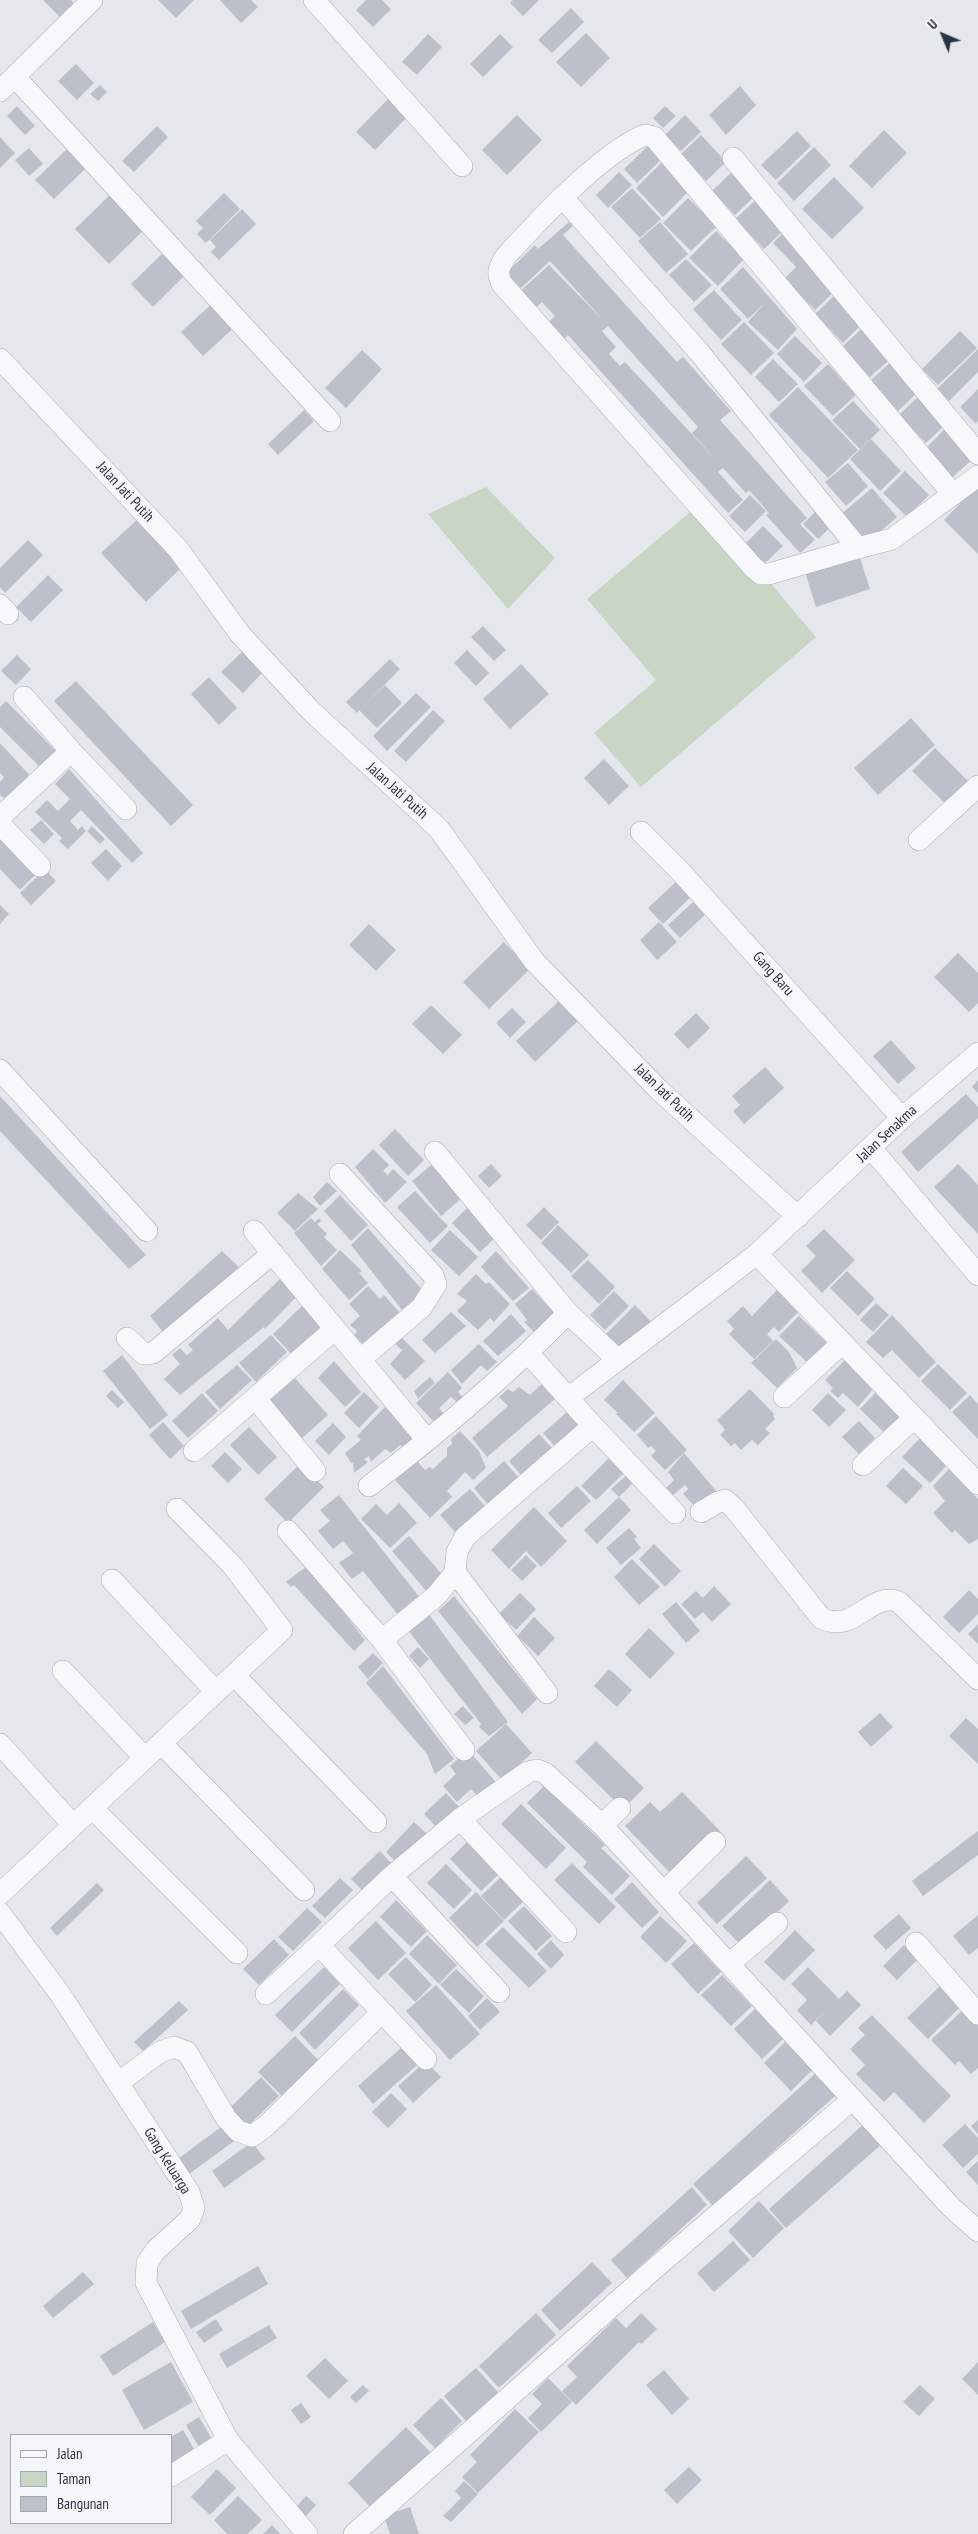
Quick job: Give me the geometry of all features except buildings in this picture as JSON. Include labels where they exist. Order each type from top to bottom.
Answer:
[{"type":"street","points":[[92,0],[7,84],[330,421]]},
{"type":"street","points":[[314,0],[462,166]]},
{"type":"street","points":[[952,493],[654,137],[645,135],[616,150],[563,198],[506,256],[499,266],[498,276],[502,284],[761,574],[770,574],[892,539],[952,493],[978,476]]},
{"type":"street","points":[[733,158],[978,454]]},
{"type":"street","points":[[563,198],[700,352],[858,548]]},
{"type":"street","name":"Jalan Jati Putih","points":[[0,359],[178,549],[240,634],[311,711],[438,829],[534,961],[659,1090],[798,1217]]},
{"type":"street","points":[[24,697],[71,751],[126,809]]},
{"type":"street","points":[[0,817],[71,751]]},
{"type":"street","points":[[919,840],[978,786]]},
{"type":"street","points":[[0,824],[40,866]]},
{"type":"street","name":"Gang Baru","points":[[641,832],[680,871],[902,1118]]},
{"type":"street","name":"Jalan Senakma","points":[[568,1398],[757,1254],[902,1118],[978,1053]]},
{"type":"street","points":[[0,1070],[147,1231]]},
{"type":"street","points":[[871,1148],[978,1275]]},
{"type":"street","points":[[435,1152],[568,1314],[618,1360]]},
{"type":"street","points":[[340,1174],[433,1275],[436,1284],[422,1308],[361,1359]]},
{"type":"street","points":[[254,1231],[427,1440]]},
{"type":"street","points":[[127,1338],[144,1354],[153,1353],[273,1253]]},
{"type":"street","points":[[757,1254],[841,1344],[978,1484]]},
{"type":"street","points":[[369,1486],[529,1354],[568,1314]]},
{"type":"street","points":[[194,1450],[256,1399],[335,1329]]},
{"type":"street","points":[[784,1397],[841,1344]]},
{"type":"street","points":[[529,1354],[592,1426],[675,1513]]},
{"type":"street","points":[[256,1399],[315,1471]]},
{"type":"street","points":[[863,1465],[914,1418]]},
{"type":"street","points":[[382,1640],[436,1596],[455,1572],[458,1552],[464,1537],[592,1426]]},
{"type":"street","points":[[701,1512],[725,1500],[734,1508],[821,1618],[832,1623],[842,1623],[881,1601],[891,1599],[899,1602],[978,1679]]},
{"type":"street","points":[[0,1894],[282,1630],[232,1565],[177,1509]]},
{"type":"street","points":[[288,1531],[382,1640],[464,1750]]},
{"type":"street","points":[[455,1572],[547,1693]]},
{"type":"street","points":[[112,1580],[216,1692]]},
{"type":"street","points":[[63,1671],[145,1758]]},
{"type":"street","points":[[234,1675],[376,1822]]},
{"type":"street","points":[[162,1743],[304,1890]]},
{"type":"street","points":[[0,1744],[74,1826]]},
{"type":"street","points":[[266,1994],[392,1876],[460,1819],[528,1772],[537,1770],[546,1773],[602,1825],[665,1891],[729,1964],[976,2230]]},
{"type":"street","points":[[92,1808],[237,1953]]},
{"type":"street","points":[[602,1825],[620,1808]]},
{"type":"street","points":[[460,1819],[566,1932]]},
{"type":"street","points":[[665,1891],[715,1842]]},
{"type":"street","points":[[392,1876],[500,1992]]},
{"type":"street","name":"Gang Keluarga","points":[[0,1913],[60,1994],[189,2192],[194,2208],[190,2220],[156,2250],[147,2263],[146,2282],[228,2440],[307,2534]]},
{"type":"street","points":[[729,1964],[777,1922]]},
{"type":"street","points":[[916,1943],[978,2014]]},
{"type":"street","points":[[319,1945],[426,2059]]},
{"type":"street","points":[[118,2083],[160,2052],[174,2047],[187,2052],[226,2118],[238,2131],[252,2136],[265,2127],[382,2012]]},
{"type":"street","points":[[354,2534],[654,2269],[853,2099]]},
{"type":"street","points":[[172,2475],[228,2440]]},
{"type":"green space","points":[[486,487],[555,558],[508,609],[428,514]]},
{"type":"green space","points":[[702,502],[816,637],[641,787],[594,733],[656,680],[587,599]]}]
